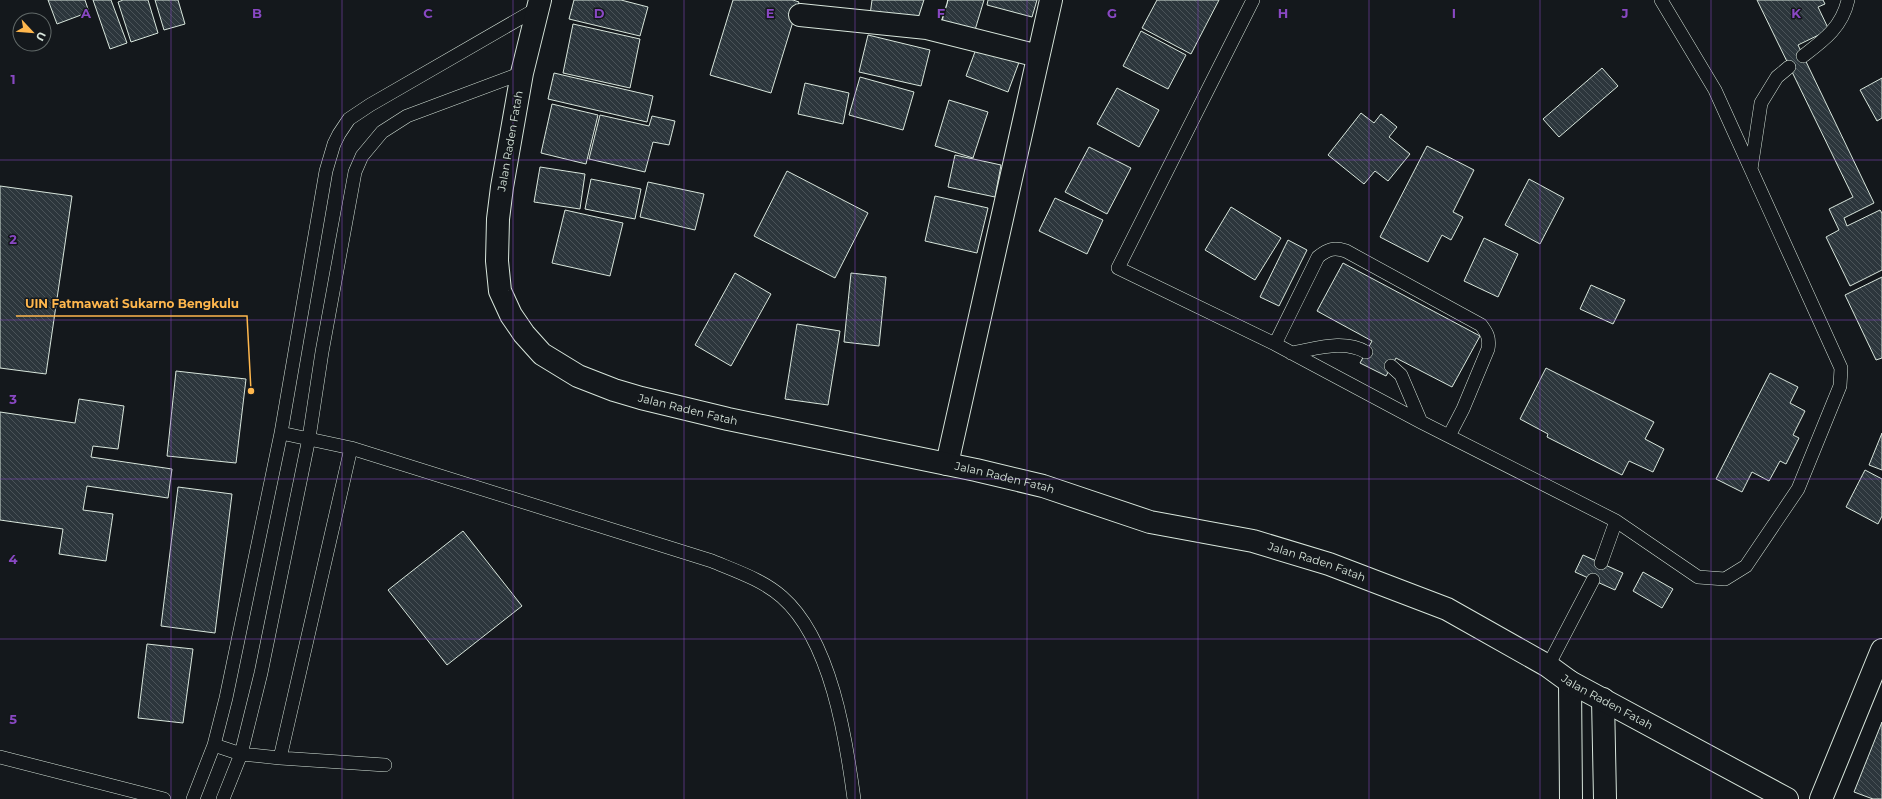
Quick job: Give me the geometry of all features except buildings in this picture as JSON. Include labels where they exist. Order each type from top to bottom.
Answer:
[{"type":"main road","points":[[927,28],[936,0]]},
{"type":"main road","points":[[947,464],[1051,0]]},
{"type":"main road","name":"Jalan Raden Fatah","points":[[539,4],[522,73],[500,200],[496,261],[500,291],[511,315],[524,334],[542,354],[578,376],[614,390],[641,398],[728,419],[947,464],[1043,486],[1150,522],[1253,541],[1330,564],[1447,609],[1548,666],[1570,682],[1787,799]]},
{"type":"main road","points":[[800,15],[927,28],[1038,56]]},
{"type":"main road","points":[[1821,799],[1882,650]]},
{"type":"main road","points":[[1570,682],[1571,799]]},
{"type":"main road","points":[[1604,700],[1605,799]]},
{"type":"lane","points":[[1253,0],[1118,268],[1276,344],[1421,422],[1616,521],[1698,577],[1725,579],[1746,566],[1798,489],[1840,386],[1841,368],[1715,90],[1661,0]]},
{"type":"lane","points":[[1804,56],[1832,34],[1846,9],[1848,0]]},
{"type":"lane","points":[[193,799],[214,745],[226,698],[281,433],[325,179],[334,144],[349,119],[539,4]]},
{"type":"lane","points":[[1751,169],[1761,102],[1777,77],[1789,67]]},
{"type":"lane","points":[[223,799],[241,754],[261,673],[309,438],[322,352],[351,186],[355,172],[362,156],[382,132],[407,116],[522,73]]},
{"type":"lane","points":[[1276,344],[1318,257],[1335,247],[1346,251],[1481,325],[1487,333],[1490,340],[1488,348],[1463,409],[1449,436]]},
{"type":"lane","points":[[1291,352],[1344,345],[1358,348],[1366,352]]},
{"type":"lane","points":[[1392,366],[1401,375],[1421,422]]},
{"type":"lane","points":[[281,433],[351,448],[712,561],[760,582],[782,597],[794,610],[824,661],[844,736],[854,799]]},
{"type":"lane","points":[[280,758],[351,448]]},
{"type":"lane","points":[[1600,563],[1616,521]]},
{"type":"lane","points":[[1548,666],[1593,580]]},
{"type":"lane","points":[[214,745],[241,754],[385,765]]},
{"type":"lane","points":[[0,757],[164,799]]},
{"type":"place","name":"UIN Fatmawati Sukarno Bengkulu","points":[[251,391]]}]
